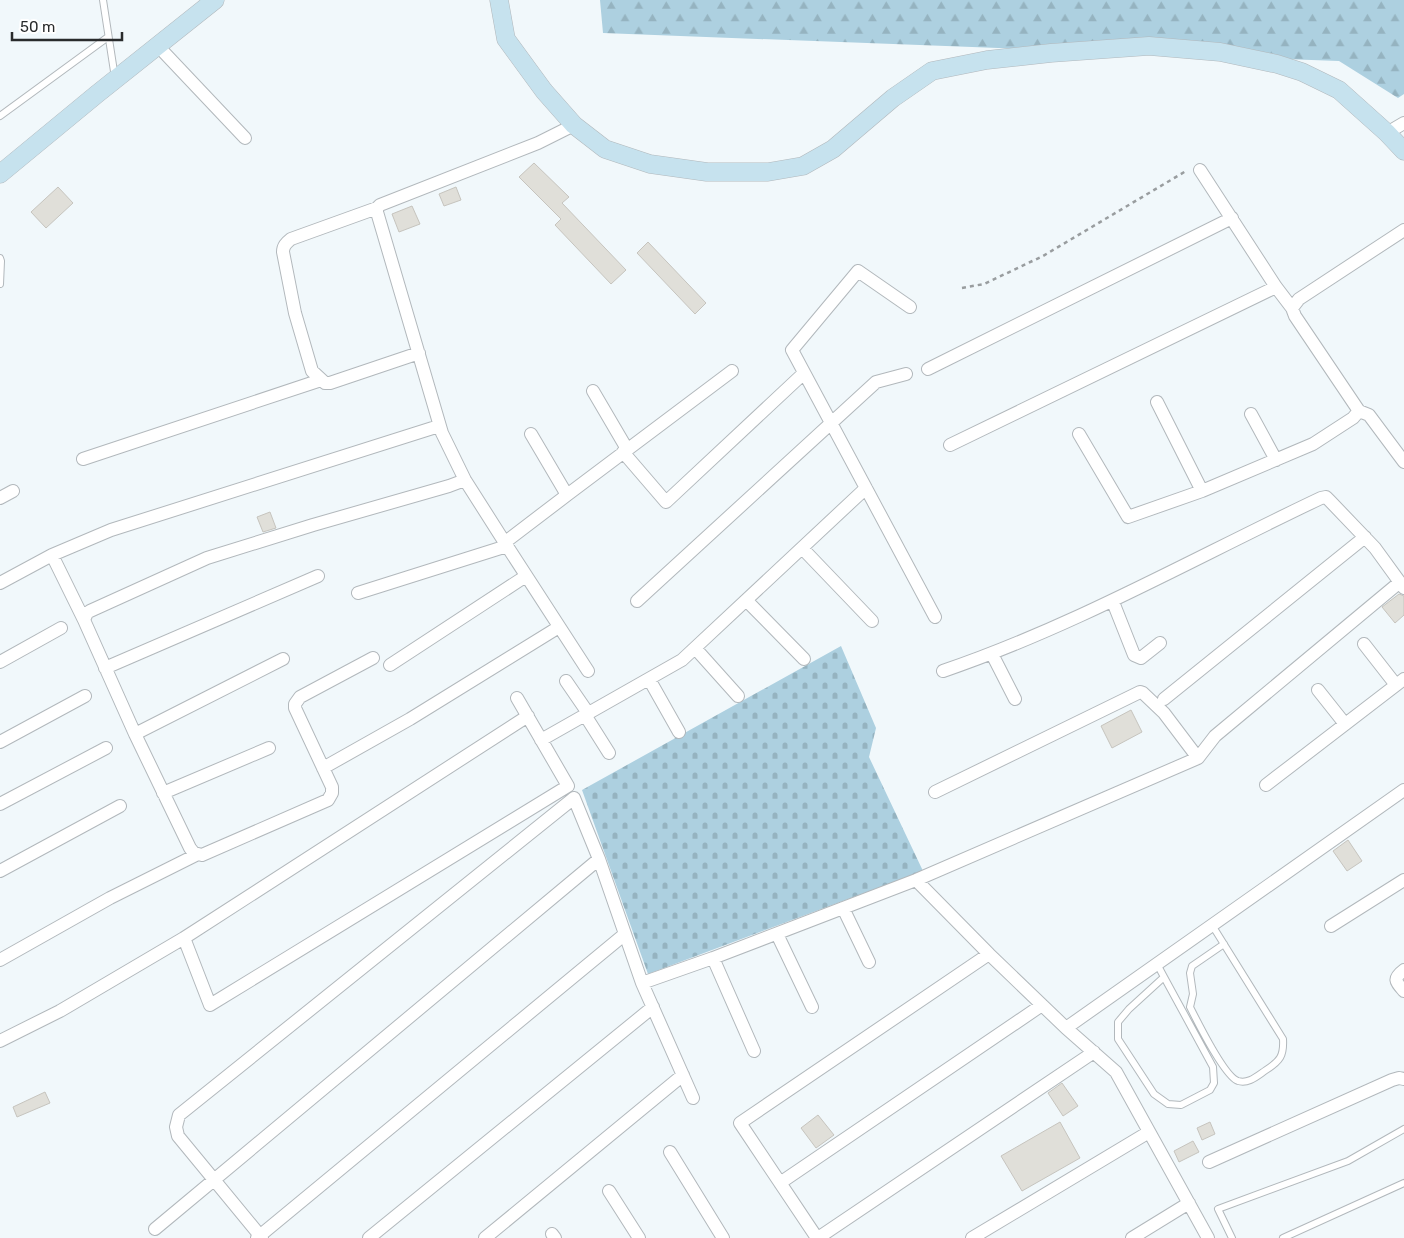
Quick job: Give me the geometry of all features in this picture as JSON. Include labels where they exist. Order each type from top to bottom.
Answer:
[{"type":"main road","points":[[0,174],[157,45],[215,0]]},
{"type":"main road","points":[[499,0],[506,39],[544,91],[574,125],[605,149],[650,164],[707,172],[768,172],[803,166],[833,149],[893,98],[932,71],[987,60],[1149,46],[1220,52],[1277,64],[1302,72],[1339,90],[1404,151]]},
{"type":"street","points":[[157,45],[245,138]]},
{"type":"street","points":[[1387,133],[1404,123]]},
{"type":"street","points":[[419,353],[330,383],[321,380],[312,371],[295,313],[283,247],[291,239],[377,208],[380,205],[538,143],[574,125]]},
{"type":"street","points":[[1200,170],[1276,287],[1292,308],[1294,316],[1360,410],[1369,414],[1404,462]]},
{"type":"street","points":[[377,208],[438,426],[465,480],[588,671]]},
{"type":"street","points":[[928,369],[1232,218]]},
{"type":"street","points":[[1292,308],[1300,299],[1404,230]]},
{"type":"street","points":[[910,307],[858,271],[792,350],[936,617]]},
{"type":"street","points":[[950,446],[1276,287]]},
{"type":"street","points":[[358,593],[506,544],[567,495],[732,371]]},
{"type":"street","points":[[592,391],[625,451],[666,502],[804,373]]},
{"type":"street","points":[[637,601],[876,382],[906,374]]},
{"type":"street","points":[[83,459],[321,380]]},
{"type":"street","points":[[1157,402],[1202,491]]},
{"type":"street","points":[[1079,434],[1128,517],[1202,491],[1313,444],[1353,418],[1360,410]]},
{"type":"street","points":[[1251,414],[1276,460]]},
{"type":"street","points":[[0,583],[52,555],[111,530],[438,426]]},
{"type":"street","points":[[531,434],[567,495]]},
{"type":"street","points":[[84,620],[90,610],[207,558],[465,480]]},
{"type":"street","points":[[541,740],[682,660],[866,488]]},
{"type":"street","points":[[0,498],[13,491]]},
{"type":"street","points":[[642,983],[713,958],[916,880],[1198,758],[1215,736],[1402,585],[1375,548],[1326,497],[1113,602],[992,654],[943,671]]},
{"type":"street","points":[[1164,699],[1365,537]]},
{"type":"street","points":[[802,548],[872,621]]},
{"type":"street","points":[[52,555],[190,848],[198,854]]},
{"type":"street","points":[[105,668],[318,576]]},
{"type":"street","points":[[390,664],[526,576]]},
{"type":"street","points":[[746,600],[804,659]]},
{"type":"street","points":[[1113,602],[1136,658],[1141,658],[1160,643]]},
{"type":"street","points":[[323,768],[410,719],[559,627]]},
{"type":"street","points":[[0,662],[61,628]]},
{"type":"street","points":[[1266,784],[1400,682],[1364,644]]},
{"type":"street","points":[[695,648],[738,696]]},
{"type":"street","points":[[992,654],[1014,698]]},
{"type":"street","points":[[0,960],[110,898],[198,854],[202,854],[328,800],[333,790],[296,708],[297,700],[373,658]]},
{"type":"street","points":[[135,734],[283,659]]},
{"type":"street","points":[[649,679],[679,732]]},
{"type":"street","points":[[566,681],[610,753]]},
{"type":"street","points":[[1318,690],[1345,724]]},
{"type":"street","points":[[936,792],[1140,692],[1164,713],[1198,758]]},
{"type":"street","points":[[0,742],[85,696]]},
{"type":"street","points":[[184,938],[210,1005],[568,786],[518,698]]},
{"type":"street","points":[[0,1041],[60,1011],[184,938],[528,716]]},
{"type":"street","points":[[0,804],[106,748]]},
{"type":"street","points":[[164,793],[269,748]]},
{"type":"street","points":[[1066,1028],[1404,790]]},
{"type":"street","points":[[625,934],[260,1237],[178,1136],[176,1127],[180,1115],[574,798],[599,859],[642,983],[693,1098]]},
{"type":"street","points":[[0,871],[120,806]]},
{"type":"street","points":[[155,1229],[599,859]]},
{"type":"street","points":[[916,880],[988,954],[1066,1028],[1116,1072],[1208,1238]]},
{"type":"street","points":[[1331,926],[1404,880]]},
{"type":"street","points":[[843,908],[869,962]]},
{"type":"street","points":[[776,934],[812,1007]]},
{"type":"street","points":[[988,954],[740,1123],[818,1238],[1094,1052]]},
{"type":"street","points":[[713,958],[754,1051]]},
{"type":"street","points":[[1404,970],[1396,978],[1397,983],[1404,991]]},
{"type":"street","points":[[780,1183],[1042,1005]]},
{"type":"street","points":[[369,1238],[653,1007]]},
{"type":"street","points":[[485,1238],[683,1075]]},
{"type":"street","points":[[1209,1162],[1392,1080],[1404,1079]]},
{"type":"street","points":[[972,1238],[1150,1132]]},
{"type":"street","points":[[670,1152],[723,1238]]},
{"type":"street","points":[[609,1191],[639,1238]]},
{"type":"street","points":[[1132,1238],[1189,1203]]},
{"type":"lane","points":[[103,0],[115,79]]},
{"type":"lane","points":[[0,116],[108,37]]},
{"type":"lane","points":[[0,258],[0,284]]},
{"type":"lane","points":[[1212,925],[1224,944],[1282,1039],[1283,1049],[1278,1062],[1249,1081],[1237,1081],[1226,1072],[1190,1007],[1193,994],[1190,973],[1192,966],[1224,944]]},
{"type":"lane","points":[[1157,964],[1213,1067],[1214,1083],[1210,1090],[1181,1105],[1168,1104],[1154,1094],[1118,1039],[1118,1022],[1129,1009],[1164,978]]},
{"type":"lane","points":[[1232,1238],[1218,1209],[1348,1161],[1404,1129]]},
{"type":"lane","points":[[1283,1238],[1404,1183]]},
{"type":"path","points":[[962,288],[984,284],[1044,256],[1187,170],[1200,170]]},
{"type":"green space","points":[[600,0],[1404,0],[1404,94],[1398,98],[1339,61],[603,33]]},
{"type":"green space","points":[[841,646],[876,728],[869,757],[923,871],[648,974],[582,790]]},
{"type":"building","points":[[534,163],[569,197],[562,203],[626,270],[611,284],[555,225],[561,219],[519,177]]},
{"type":"building","points":[[58,187],[73,203],[46,228],[31,212]]},
{"type":"building","points":[[456,187],[461,200],[444,206],[439,194]]},
{"type":"building","points":[[412,206],[420,224],[399,232],[392,214]]},
{"type":"building","points":[[648,242],[706,303],[695,314],[637,253]]},
{"type":"building","points":[[270,512],[276,528],[263,532],[257,517]]},
{"type":"building","points":[[1399,594],[1404,596],[1404,615],[1395,623],[1382,607]]},
{"type":"building","points":[[1131,710],[1142,732],[1112,748],[1101,726]]},
{"type":"building","points":[[1348,840],[1362,861],[1347,871],[1333,851]]},
{"type":"building","points":[[1062,1083],[1078,1106],[1063,1116],[1048,1093]]},
{"type":"building","points":[[45,1092],[50,1103],[17,1117],[13,1107]]},
{"type":"building","points":[[818,1115],[834,1135],[816,1148],[801,1128]]},
{"type":"building","points":[[1060,1122],[1080,1158],[1022,1191],[1001,1156]]},
{"type":"building","points":[[1210,1122],[1215,1134],[1202,1140],[1197,1128]]},
{"type":"building","points":[[1193,1141],[1199,1152],[1179,1162],[1174,1151]]}]
